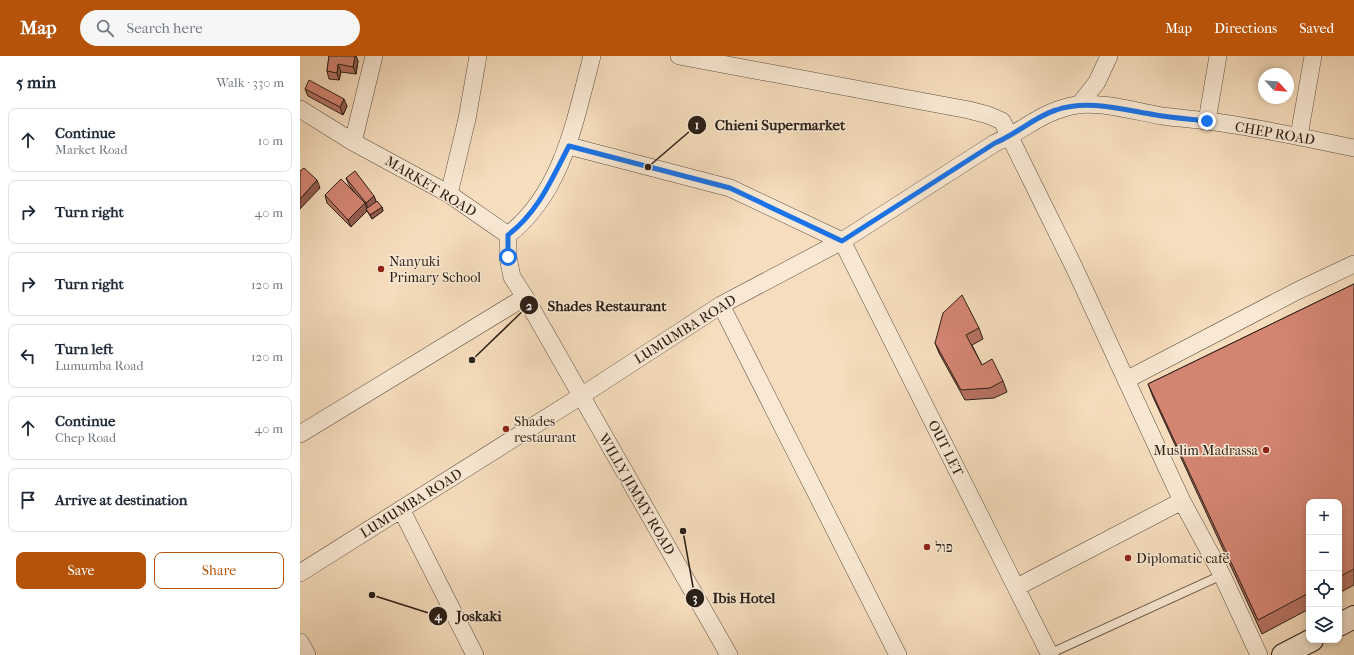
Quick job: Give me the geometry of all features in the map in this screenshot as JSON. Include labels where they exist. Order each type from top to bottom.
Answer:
[{"type":"main road","points":[[1342,624],[1354,618]]},
{"type":"main road","points":[[1283,655],[1306,643]]},
{"type":"street","points":[[353,142],[374,56]]},
{"type":"street","points":[[449,194],[467,119],[478,56]]},
{"type":"street","points":[[581,396],[525,297],[512,277],[508,257],[508,235],[522,224],[536,208],[569,146],[592,56]]},
{"type":"street","points":[[679,56],[988,115],[1002,121],[1008,138],[1074,267],[1182,501],[1222,575],[1258,655]]},
{"type":"street","points":[[1079,105],[1097,82],[1109,56]]},
{"type":"street","points":[[1207,121],[1218,56]]},
{"type":"street","points":[[1299,136],[1313,56]]},
{"type":"street","name":"LUMUMBA ROAD","points":[[300,573],[581,396],[721,304],[842,241],[995,143],[1008,138],[1042,116],[1056,110],[1079,105],[1101,106]]},
{"type":"street","name":"CHEP ROAD","points":[[1101,106],[1299,136],[1354,148]]},
{"type":"street","name":"MARKET ROAD","points":[[300,109],[353,142],[449,194],[508,235]]},
{"type":"street","points":[[569,146],[730,188],[842,241]]},
{"type":"street","name":"OUT LET","points":[[842,241],[1050,654]]},
{"type":"street","points":[[1126,380],[1297,291],[1354,264]]},
{"type":"street","points":[[300,434],[525,297]]},
{"type":"street","points":[[721,304],[898,655]]},
{"type":"street","name":"WILLY JIMMY ROAD","points":[[581,396],[729,655]]},
{"type":"street","points":[[1017,587],[1182,501]]},
{"type":"street","points":[[401,509],[475,655]]},
{"type":"street","points":[[300,642],[307,655]]},
{"type":"lane","points":[[1050,654],[1222,575]]},
{"type":"building","points":[[329,56],[355,56],[353,67],[338,64],[337,73],[327,71]]},
{"type":"building","points":[[309,80],[344,99],[340,107],[305,89]]},
{"type":"building","points":[[304,168],[317,180],[300,199],[300,171]]},
{"type":"building","points":[[355,171],[374,196],[366,203],[346,178]]},
{"type":"building","points":[[341,179],[365,203],[348,220],[325,195]]},
{"type":"building","points":[[377,201],[382,207],[370,215],[366,209]]},
{"type":"building","name":"Muslim Madrassa","points":[[1354,284],[1354,569],[1342,575],[1342,499],[1306,499],[1306,595],[1258,620],[1148,384]]},
{"type":"building","points":[[962,295],[979,328],[966,335],[982,365],[992,359],[1003,381],[990,388],[961,390],[935,343],[943,313]]},
{"type":"place","name":"Chieni Supermarket","points":[[648,167]]},
{"type":"place","name":"Nanyuki Primary School","points":[[381,269]]},
{"type":"place","name":"Shades Restaurant","points":[[472,360]]},
{"type":"place","name":"Shades restaurant","points":[[506,429]]},
{"type":"place","name":"Muslim Madrassa","points":[[1266,450]]},
{"type":"place","name":"Ibis Hotel","points":[[683,531]]},
{"type":"place","name":"פול","points":[[927,547]]},
{"type":"place","name":"Diplomatic café","points":[[1128,558]]},
{"type":"place","name":"Joskaki","points":[[372,595]]},
{"type":"route","points":[[508,257],[508,235],[522,224],[536,208],[569,146],[730,188],[842,241],[995,143],[1008,138],[1035,119],[1056,110],[1079,105],[1101,106],[1207,121]]}]
